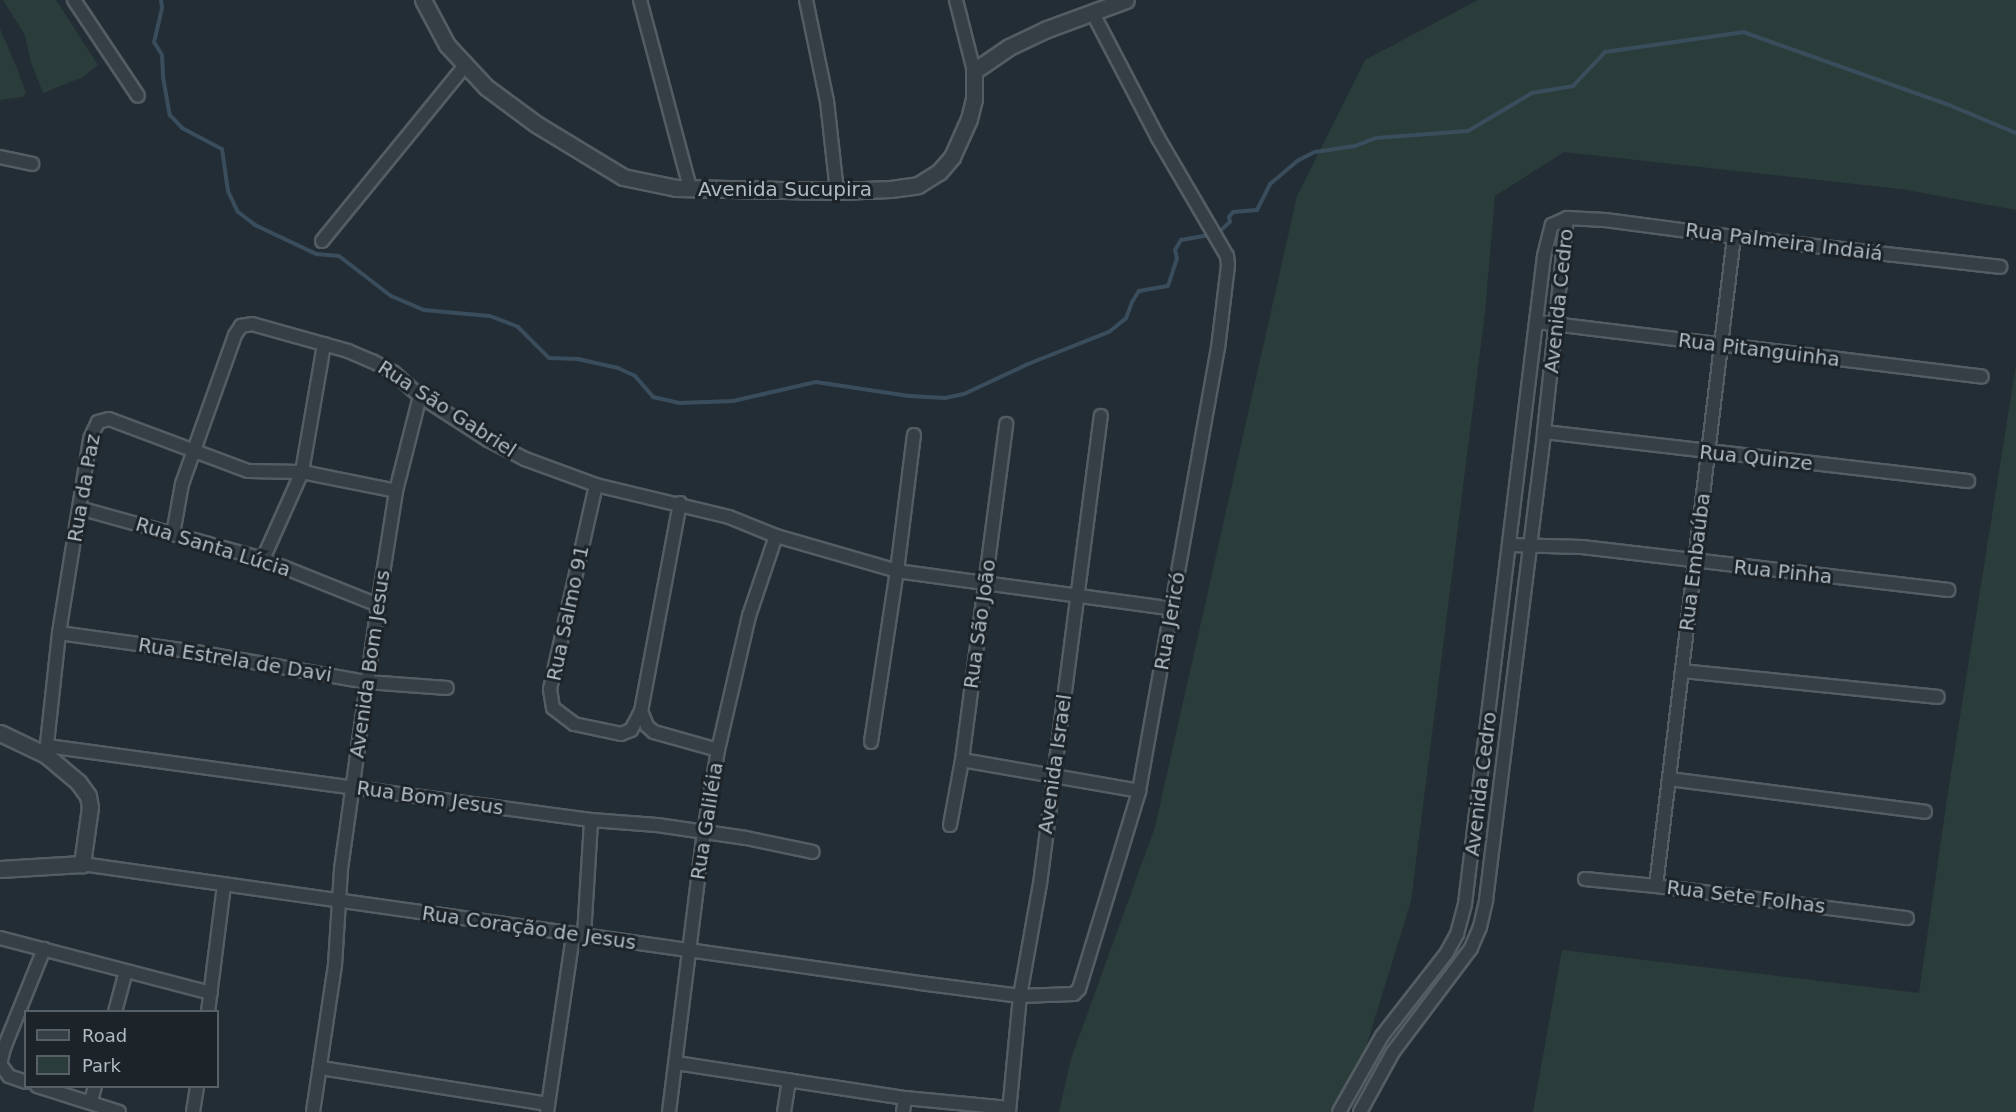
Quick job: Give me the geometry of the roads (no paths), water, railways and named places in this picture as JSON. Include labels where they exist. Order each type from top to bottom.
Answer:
[{"type":"street","points":[[74,0],[138,96]]},
{"type":"street","name":"Avenida Sucupira","points":[[423,0],[447,45],[464,67],[486,87],[536,124],[623,177],[664,186],[837,191],[891,189],[918,185],[939,172],[952,157],[969,119],[974,99],[974,71]]},
{"type":"street","points":[[640,0],[690,188]]},
{"type":"street","points":[[806,0],[827,101],[837,191]]},
{"type":"street","points":[[956,0],[974,71],[1009,47],[1126,0]]},
{"type":"street","name":"Rua Jericó","points":[[1058,997],[1074,994],[1079,989],[1139,791],[1173,609],[1228,276],[1227,256],[1158,138],[1092,12]]},
{"type":"street","points":[[322,241],[464,67]]},
{"type":"street","points":[[0,157],[32,164]]},
{"type":"street","name":"Rua Palmeira Indaiá","points":[[1568,218],[1605,220],[2000,267]]},
{"type":"street","name":"Avenida Cedro","points":[[1339,1112],[1382,1036],[1457,934],[1467,893],[1549,231],[1556,221],[1568,218],[1486,900],[1480,927],[1471,948],[1393,1052],[1360,1112]]},
{"type":"street","name":"Rua Embaúba","points":[[1656,886],[1694,562],[1710,453],[1734,237]]},
{"type":"street","name":"Rua Pitanguinha","points":[[1537,322],[1982,377]]},
{"type":"street","name":"Rua São Gabriel","points":[[194,451],[232,345],[241,326],[252,324],[348,351],[393,372],[420,396],[515,454],[596,485],[680,503],[729,517],[776,536],[897,571],[1173,609]]},
{"type":"street","points":[[263,559],[302,472],[324,345]]},
{"type":"street","name":"Avenida Bom Jesus","points":[[314,1112],[341,902],[341,869],[378,605],[396,491],[420,396]]},
{"type":"street","name":"Avenida Israel","points":[[1009,1110],[1020,996],[1040,884],[1052,776],[1101,416]]},
{"type":"street","name":"Rua da Paz","points":[[46,751],[59,633],[92,431],[103,418],[248,471],[302,472],[396,491]]},
{"type":"street","name":"Rua São João","points":[[950,825],[962,760],[1006,424]]},
{"type":"street","name":"Rua Quinze","points":[[1544,432],[1710,453],[1968,481]]},
{"type":"street","points":[[871,742],[897,571],[914,435]]},
{"type":"street","points":[[173,534],[182,484],[194,451]]},
{"type":"street","name":"Rua Salmo 91","points":[[596,485],[550,689],[553,708],[574,724],[621,734],[631,730],[641,711]]},
{"type":"street","points":[[680,503],[641,711],[647,726],[654,732],[718,750]]},
{"type":"street","name":"Rua Santa Lúcia","points":[[79,508],[263,559],[378,605]]},
{"type":"street","name":"Rua Galiléia","points":[[669,1112],[704,832],[718,750],[749,616],[776,536]]},
{"type":"street","name":"Rua Pinha","points":[[1510,545],[1582,548],[1948,590]]},
{"type":"street","name":"Rua Estrela de Davi","points":[[59,633],[196,652],[367,682],[447,688]]},
{"type":"street","points":[[1682,671],[1938,697]]},
{"type":"street","points":[[0,733],[46,751],[78,782],[88,796],[89,823],[82,864]]},
{"type":"street","name":"Rua Bom Jesus","points":[[46,751],[352,786],[591,820],[704,832],[813,852]]},
{"type":"street","points":[[962,760],[1139,791]]},
{"type":"street","points":[[1669,779],[1925,812]]},
{"type":"street","points":[[1479,800],[1498,802]]},
{"type":"street","points":[[321,1068],[547,1108],[578,935],[591,820]]},
{"type":"street","name":"Rua Coração de Jesus","points":[[0,869],[82,864],[1020,996],[1058,997]]},
{"type":"street","name":"Rua Sete Folhas","points":[[1585,879],[1907,918]]},
{"type":"street","points":[[208,1010],[225,885]]},
{"type":"street","points":[[0,938],[211,993]]},
{"type":"street","points":[[24,1082],[9,1076],[0,1064],[4,1048],[44,949]]},
{"type":"street","points":[[115,1010],[126,971]]},
{"type":"street","points":[[1396,1017],[1409,1028]]},
{"type":"street","points":[[676,1063],[905,1098],[1009,1110]]},
{"type":"street","points":[[784,1112],[789,1080]]},
{"type":"street","points":[[44,1088],[91,1101],[119,1112]]},
{"type":"street","points":[[91,1101],[94,1088]]},
{"type":"street","points":[[193,1112],[197,1088]]},
{"type":"street","points":[[903,1112],[905,1098]]},
{"type":"waterway","points":[[161,0],[162,8],[154,42],[162,55],[163,77],[170,115],[182,128],[222,149],[228,191],[238,212],[255,225],[316,254],[339,256],[391,296],[424,310],[490,316],[518,327],[549,358],[578,359],[618,368],[635,376],[653,397],[679,403],[733,401],[816,382],[909,396],[945,398],[964,394],[1028,364],[1109,332],[1126,318],[1139,291],[1168,286],[1177,258],[1175,250],[1181,240],[1210,235]]},
{"type":"waterway","points":[[1218,233],[1230,222],[1229,217],[1233,212],[1257,210],[1270,184],[1299,160],[1315,152],[1355,146],[1376,138],[1468,131],[1532,93],[1573,86],[1605,52],[1743,32],[1949,105],[2016,133]]}]
